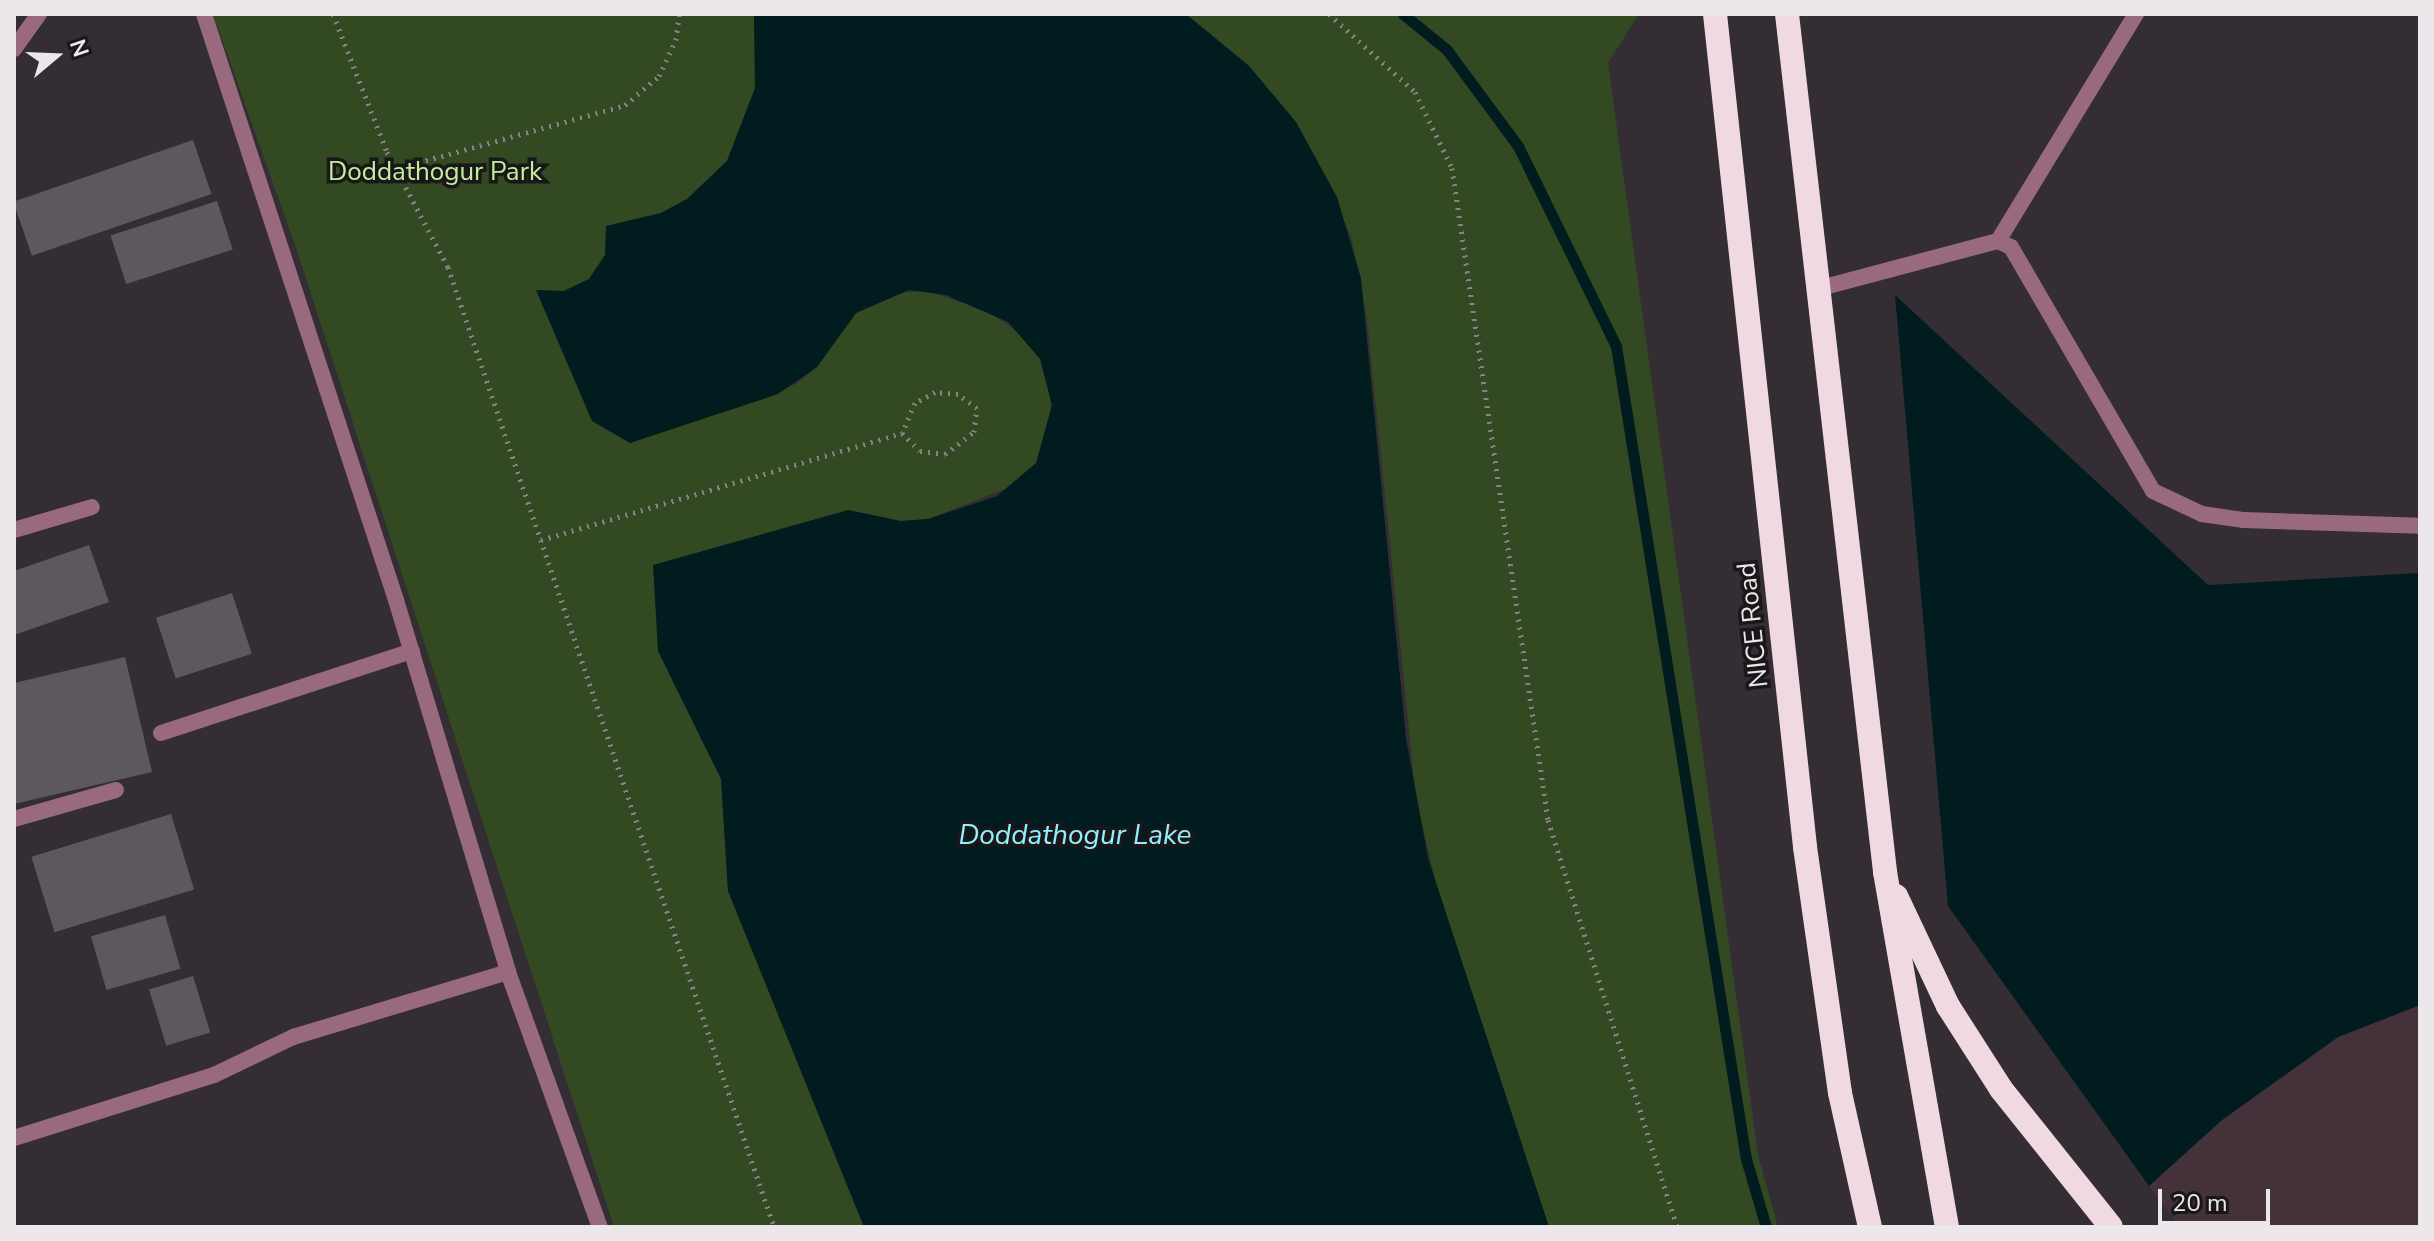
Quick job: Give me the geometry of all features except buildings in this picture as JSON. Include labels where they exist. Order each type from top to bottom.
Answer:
[{"type":"highway","name":"NICE Road","points":[[1715,14],[1805,847],[1840,1093],[1870,1227]]},
{"type":"highway","points":[[1787,14],[1885,872],[1947,1227]]},
{"type":"highway","points":[[1885,872],[1948,1006],[2048,1155],[2111,1227]]},
{"type":"street","points":[[14,49],[39,14]]},
{"type":"street","points":[[204,14],[412,651],[508,972],[600,1227]]},
{"type":"street","points":[[1998,241],[2136,14]]},
{"type":"street","points":[[1817,289],[1998,241],[2011,247],[2153,491],[2202,514],[2243,520],[2420,526]]},
{"type":"street","points":[[14,530],[92,507]]},
{"type":"street","points":[[161,733],[412,651]]},
{"type":"street","points":[[14,819],[116,790]]},
{"type":"street","points":[[14,1138],[214,1075],[293,1037],[508,972]]},
{"type":"path","points":[[333,14],[395,169],[448,267],[774,1227]]},
{"type":"path","points":[[395,169],[625,105],[659,76],[676,40],[679,14]]},
{"type":"path","points":[[1329,14],[1415,92],[1452,168],[1548,820],[1677,1227]]},
{"type":"path","points":[[935,392],[958,394],[977,408],[974,432],[945,454],[920,451],[902,433],[915,403],[935,392]]},
{"type":"path","points":[[541,540],[902,433]]},
{"type":"shaded area","points":[[2420,1005],[2420,1227],[2179,1227],[2149,1186],[2222,1120],[2339,1037]]},
{"type":"green space","name":"Doddathogur Park","points":[[213,14],[754,14],[755,88],[727,161],[687,199],[661,213],[607,226],[605,255],[589,279],[564,291],[537,290],[630,443],[796,384],[817,367],[856,313],[890,293],[927,291],[987,311],[1027,338],[1040,359],[1050,382],[1051,428],[1036,463],[1015,485],[928,519],[901,521],[848,510],[658,651],[721,779],[728,891],[864,1227],[614,1227],[298,254]]},
{"type":"green space","points":[[1186,14],[1639,14],[1608,63],[1758,1155],[1778,1227],[1549,1227],[1446,926],[1416,799],[1367,319],[1351,236],[1296,122],[1249,66]]},
{"type":"water","name":"Doddathogur Lake","points":[[754,14],[1186,14],[1249,66],[1296,122],[1337,197],[1361,278],[1406,738],[1428,858],[1549,1227],[864,1227],[728,891],[721,779],[658,651],[653,565],[848,510],[901,521],[928,519],[997,496],[1036,463],[1052,405],[1040,359],[1008,322],[946,295],[909,290],[856,313],[817,367],[778,394],[630,443],[592,421],[536,290],[564,291],[589,279],[605,255],[606,226],[661,213],[687,199],[727,161],[755,88]]},
{"type":"water","points":[[1895,295],[2208,585],[2420,573],[2420,1005],[2338,1037],[2222,1120],[2149,1186],[1948,906]]},
{"type":"waterway","points":[[1403,14],[1447,50],[1518,146],[1616,346],[1746,1159],[1766,1227]]}]
